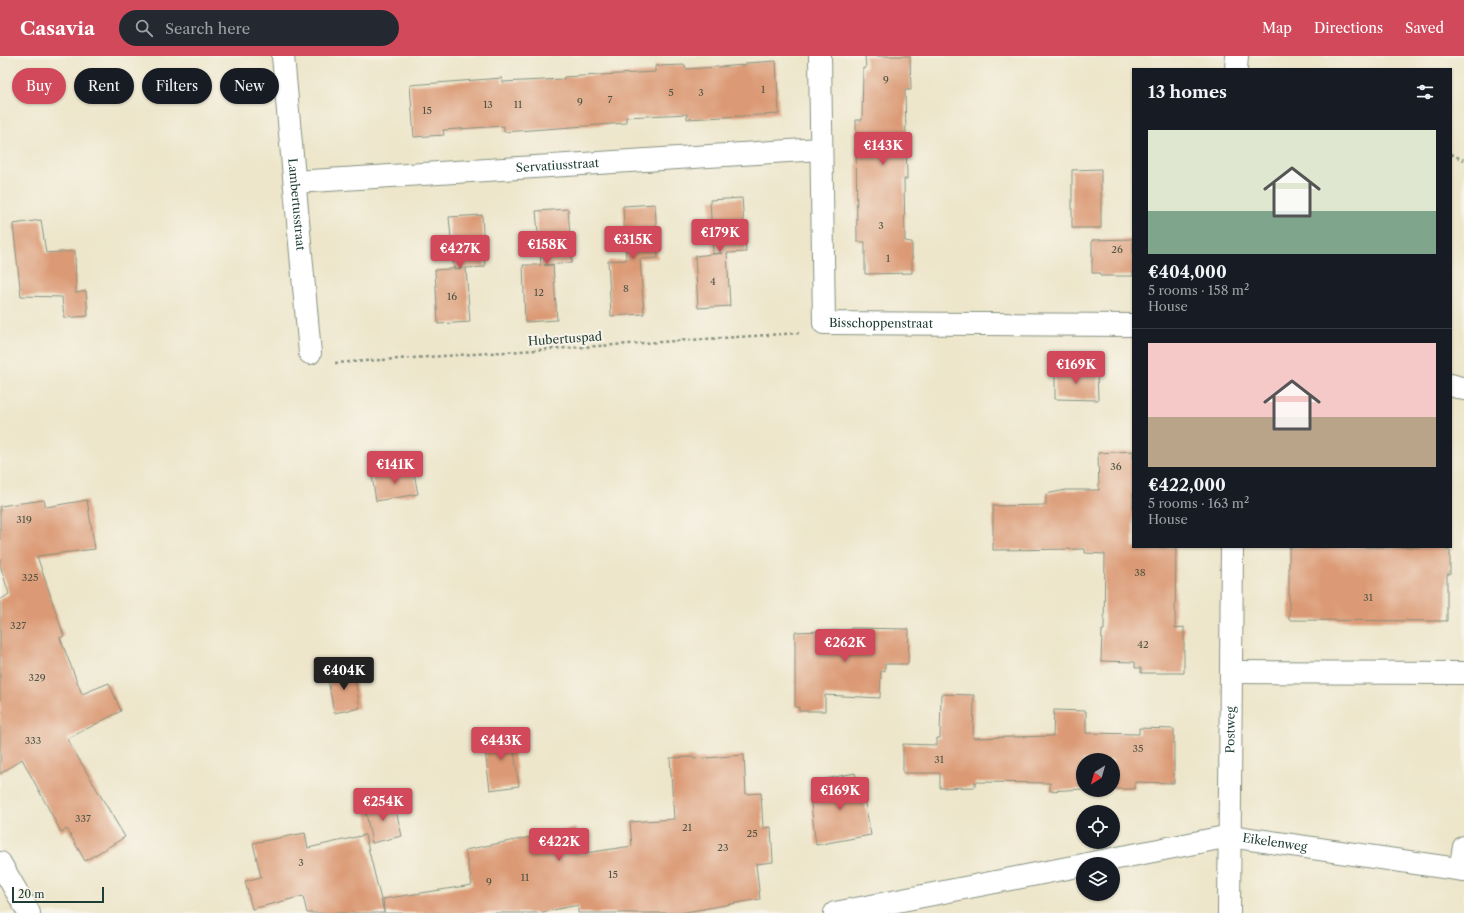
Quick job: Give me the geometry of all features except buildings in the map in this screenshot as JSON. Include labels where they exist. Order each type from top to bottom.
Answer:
[{"type":"street","name":"Lambertusstraat","points":[[283,56],[310,353]]},
{"type":"street","name":"Bisschoppenstraat","points":[[820,56],[820,149],[824,322],[1132,325]]},
{"type":"street","points":[[1236,68],[1237,56]]},
{"type":"street","name":"Servatiusstraat","points":[[295,182],[820,149]]},
{"type":"street","points":[[1452,386],[1464,389]]},
{"type":"street","name":"Postweg","points":[[1229,913],[1232,548]]},
{"type":"street","points":[[1231,672],[1464,673]]},
{"type":"street","name":"Eikelenweg","points":[[1120,858],[1230,836],[1462,870]]},
{"type":"street","points":[[1462,870],[1464,847]]},
{"type":"street","points":[[0,863],[29,913]]},
{"type":"street","points":[[835,913],[1076,866]]},
{"type":"path","points":[[1452,154],[1464,160]]},
{"type":"path","name":"Hubertuspad","points":[[310,353],[317,364],[812,332],[824,322]]}]
